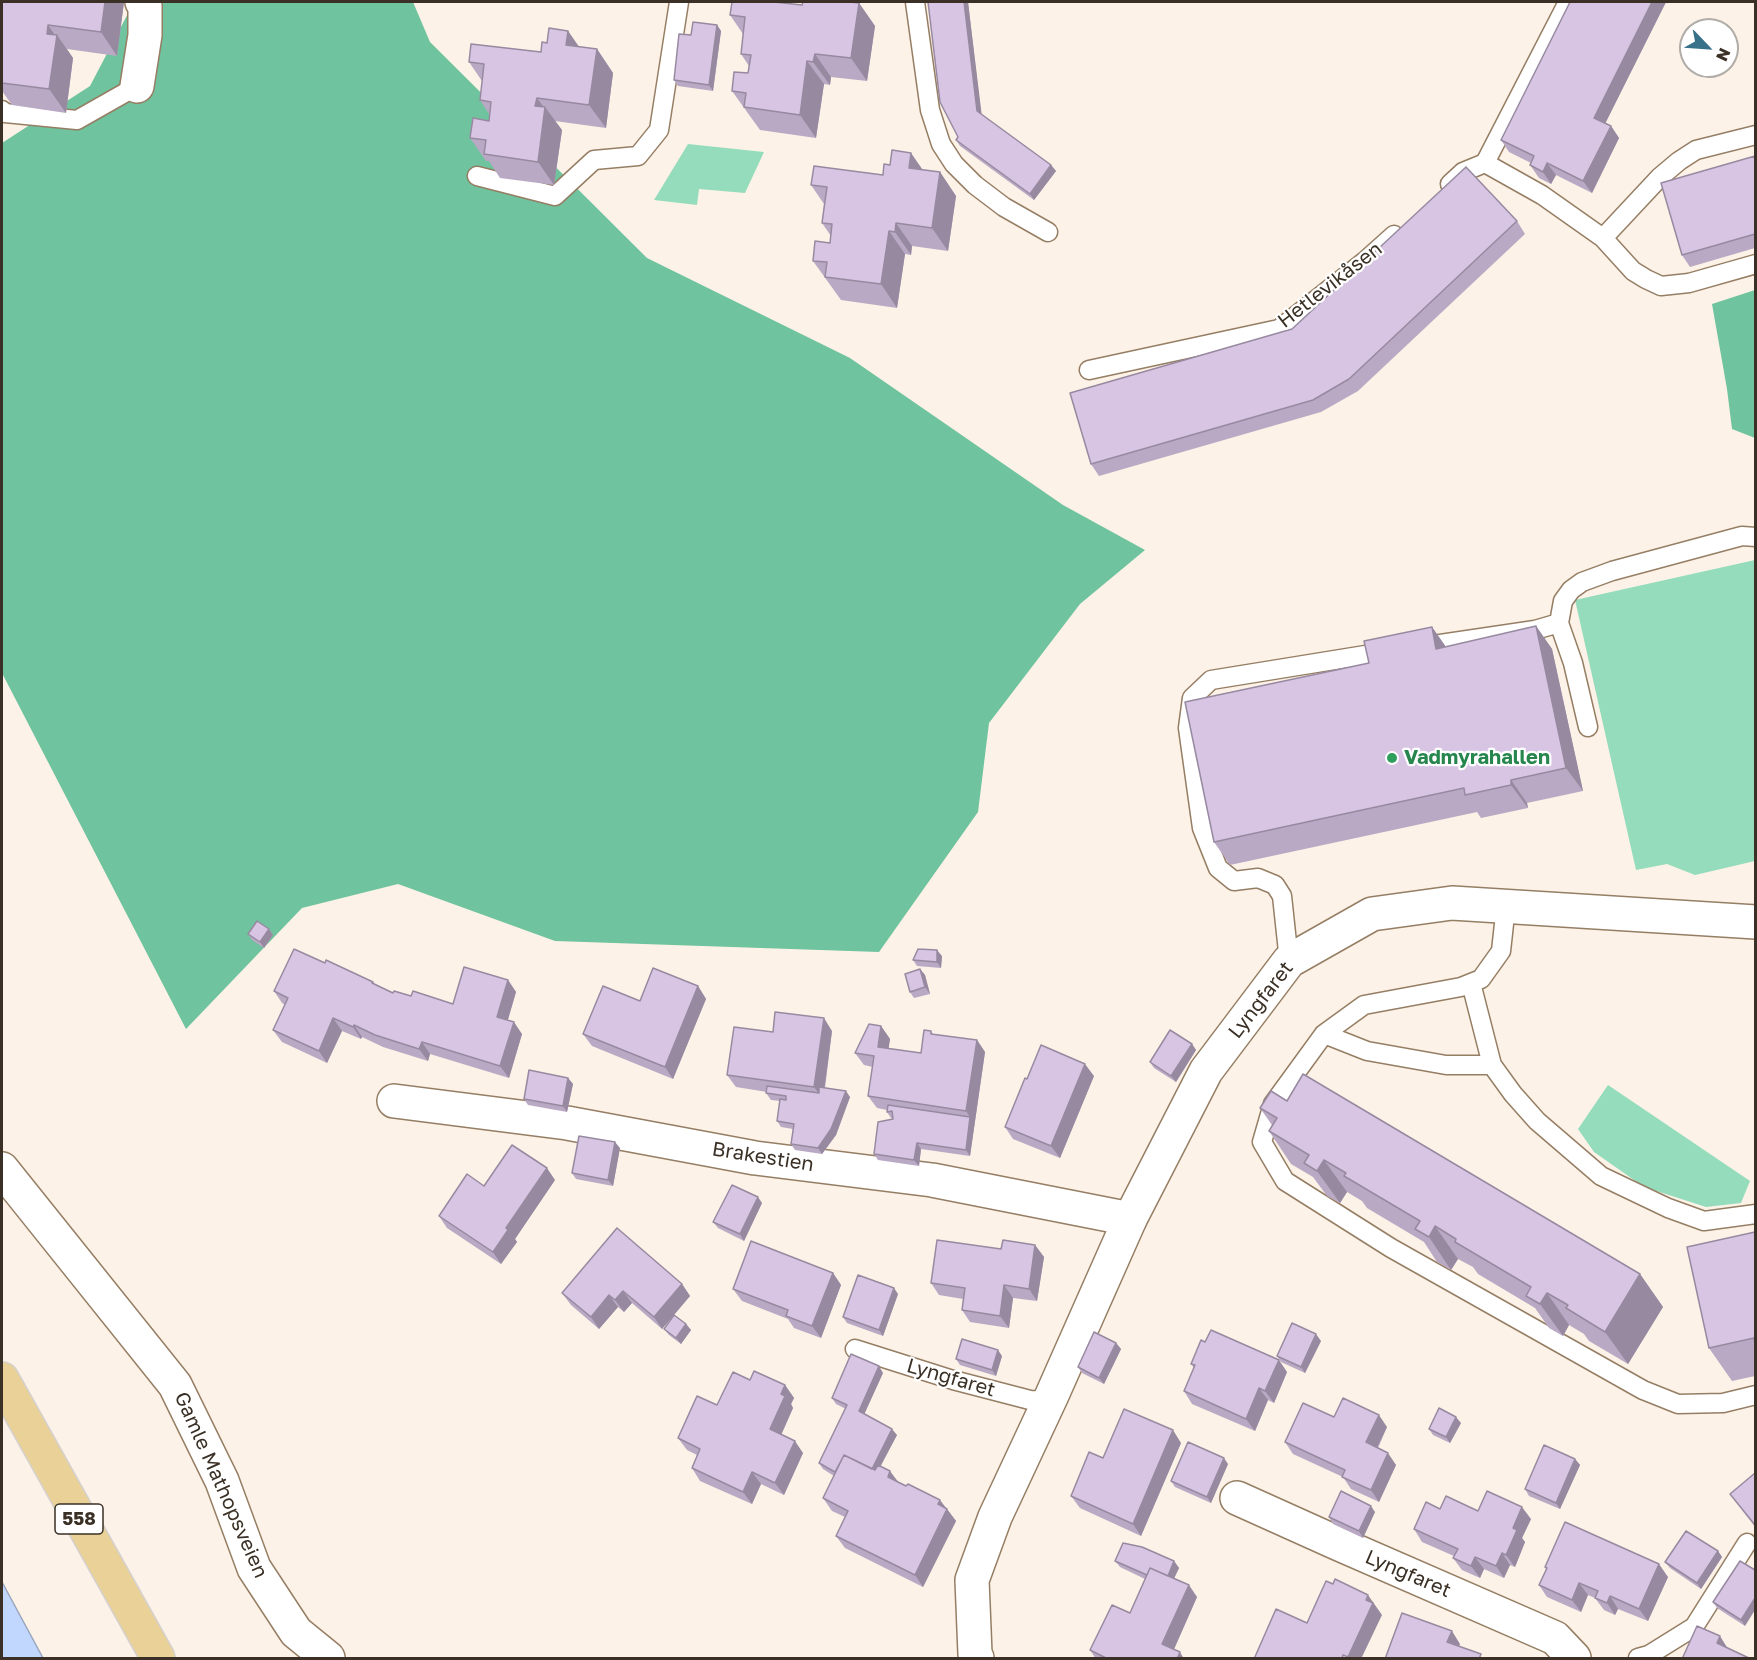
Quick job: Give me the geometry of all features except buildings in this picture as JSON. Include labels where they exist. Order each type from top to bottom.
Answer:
[{"type":"main road","name":"558","points":[[2,1379],[158,1659]]},
{"type":"street","points":[[137,87],[145,35],[145,6],[142,2]]},
{"type":"street","name":"Lyngfaret","points":[[977,1659],[972,1580],[995,1517],[1130,1219],[1206,1071],[1289,961],[1372,914],[1452,903],[1755,922]]},
{"type":"street","name":"Brakestien","points":[[394,1101],[567,1123],[755,1158],[932,1180],[1130,1219]]},
{"type":"street","name":"Gamle Mathopsveien","points":[[2,1169],[175,1385],[222,1481],[254,1568],[296,1632],[328,1659]]},
{"type":"street","name":"Lyngfaret","points":[[1237,1498],[1555,1638],[1574,1659]]},
{"type":"lane","points":[[477,176],[555,196],[594,160],[638,156],[659,130],[679,2]]},
{"type":"lane","points":[[915,2],[930,110],[941,144],[954,164],[975,185],[1004,207],[1048,232]]},
{"type":"lane","points":[[1438,194],[1463,172],[1485,163],[1568,2]]},
{"type":"lane","points":[[2,110],[5,113],[77,120],[137,87]]},
{"type":"lane","points":[[1603,238],[1660,177],[1679,161],[1696,150],[1755,135]]},
{"type":"lane","points":[[1485,163],[1542,195],[1603,238],[1633,271],[1661,286],[1689,283],[1755,264]]},
{"type":"lane","name":"Hetlevikåsen","points":[[1089,370],[1279,329],[1365,261],[1406,224]]},
{"type":"lane","points":[[1588,727],[1573,663],[1559,622],[1563,601],[1571,590],[1582,582],[1612,571],[1742,537],[1755,537]]},
{"type":"lane","points":[[1289,961],[1282,896],[1275,885],[1258,878],[1234,881],[1218,868],[1202,828],[1188,729],[1192,698],[1211,680],[1535,630],[1559,622]]},
{"type":"lane","points":[[1506,906],[1502,951],[1481,979],[1461,987],[1364,1005],[1324,1034],[1273,1104],[1262,1142],[1285,1181],[1392,1248],[1643,1390],[1678,1404],[1724,1403],[1755,1395]]},
{"type":"lane","points":[[1471,983],[1492,1065],[1537,1121],[1600,1176],[1668,1208],[1704,1221],[1755,1214]]},
{"type":"lane","points":[[1324,1034],[1367,1051],[1446,1065],[1492,1065]]},
{"type":"lane","name":"Lyngfaret","points":[[855,1348],[953,1380],[1030,1400],[1049,1401]]},
{"type":"lane","points":[[1638,1659],[1649,1655],[1694,1627],[1747,1543]]},
{"type":"green space","points":[[134,2],[413,2],[430,42],[647,258],[850,358],[1063,505],[1145,550],[1080,604],[989,723],[978,812],[879,952],[555,941],[398,884],[302,908],[186,1029],[2,673],[2,143],[90,86]]},
{"type":"green space","points":[[688,144],[764,152],[745,193],[699,189],[697,205],[654,200]]},
{"type":"green space","points":[[1756,290],[1755,438],[1732,429],[1712,304]]},
{"type":"green space","points":[[1755,560],[1755,861],[1695,875],[1667,864],[1636,870],[1575,600]]},
{"type":"green space","points":[[1608,1085],[1750,1181],[1741,1203],[1706,1207],[1644,1187],[1594,1152],[1578,1129]]},
{"type":"water","points":[[2,1582],[43,1658],[2,1658]]},
{"type":"place","name":"Vadmyrahallen","points":[[1392,758]]}]
